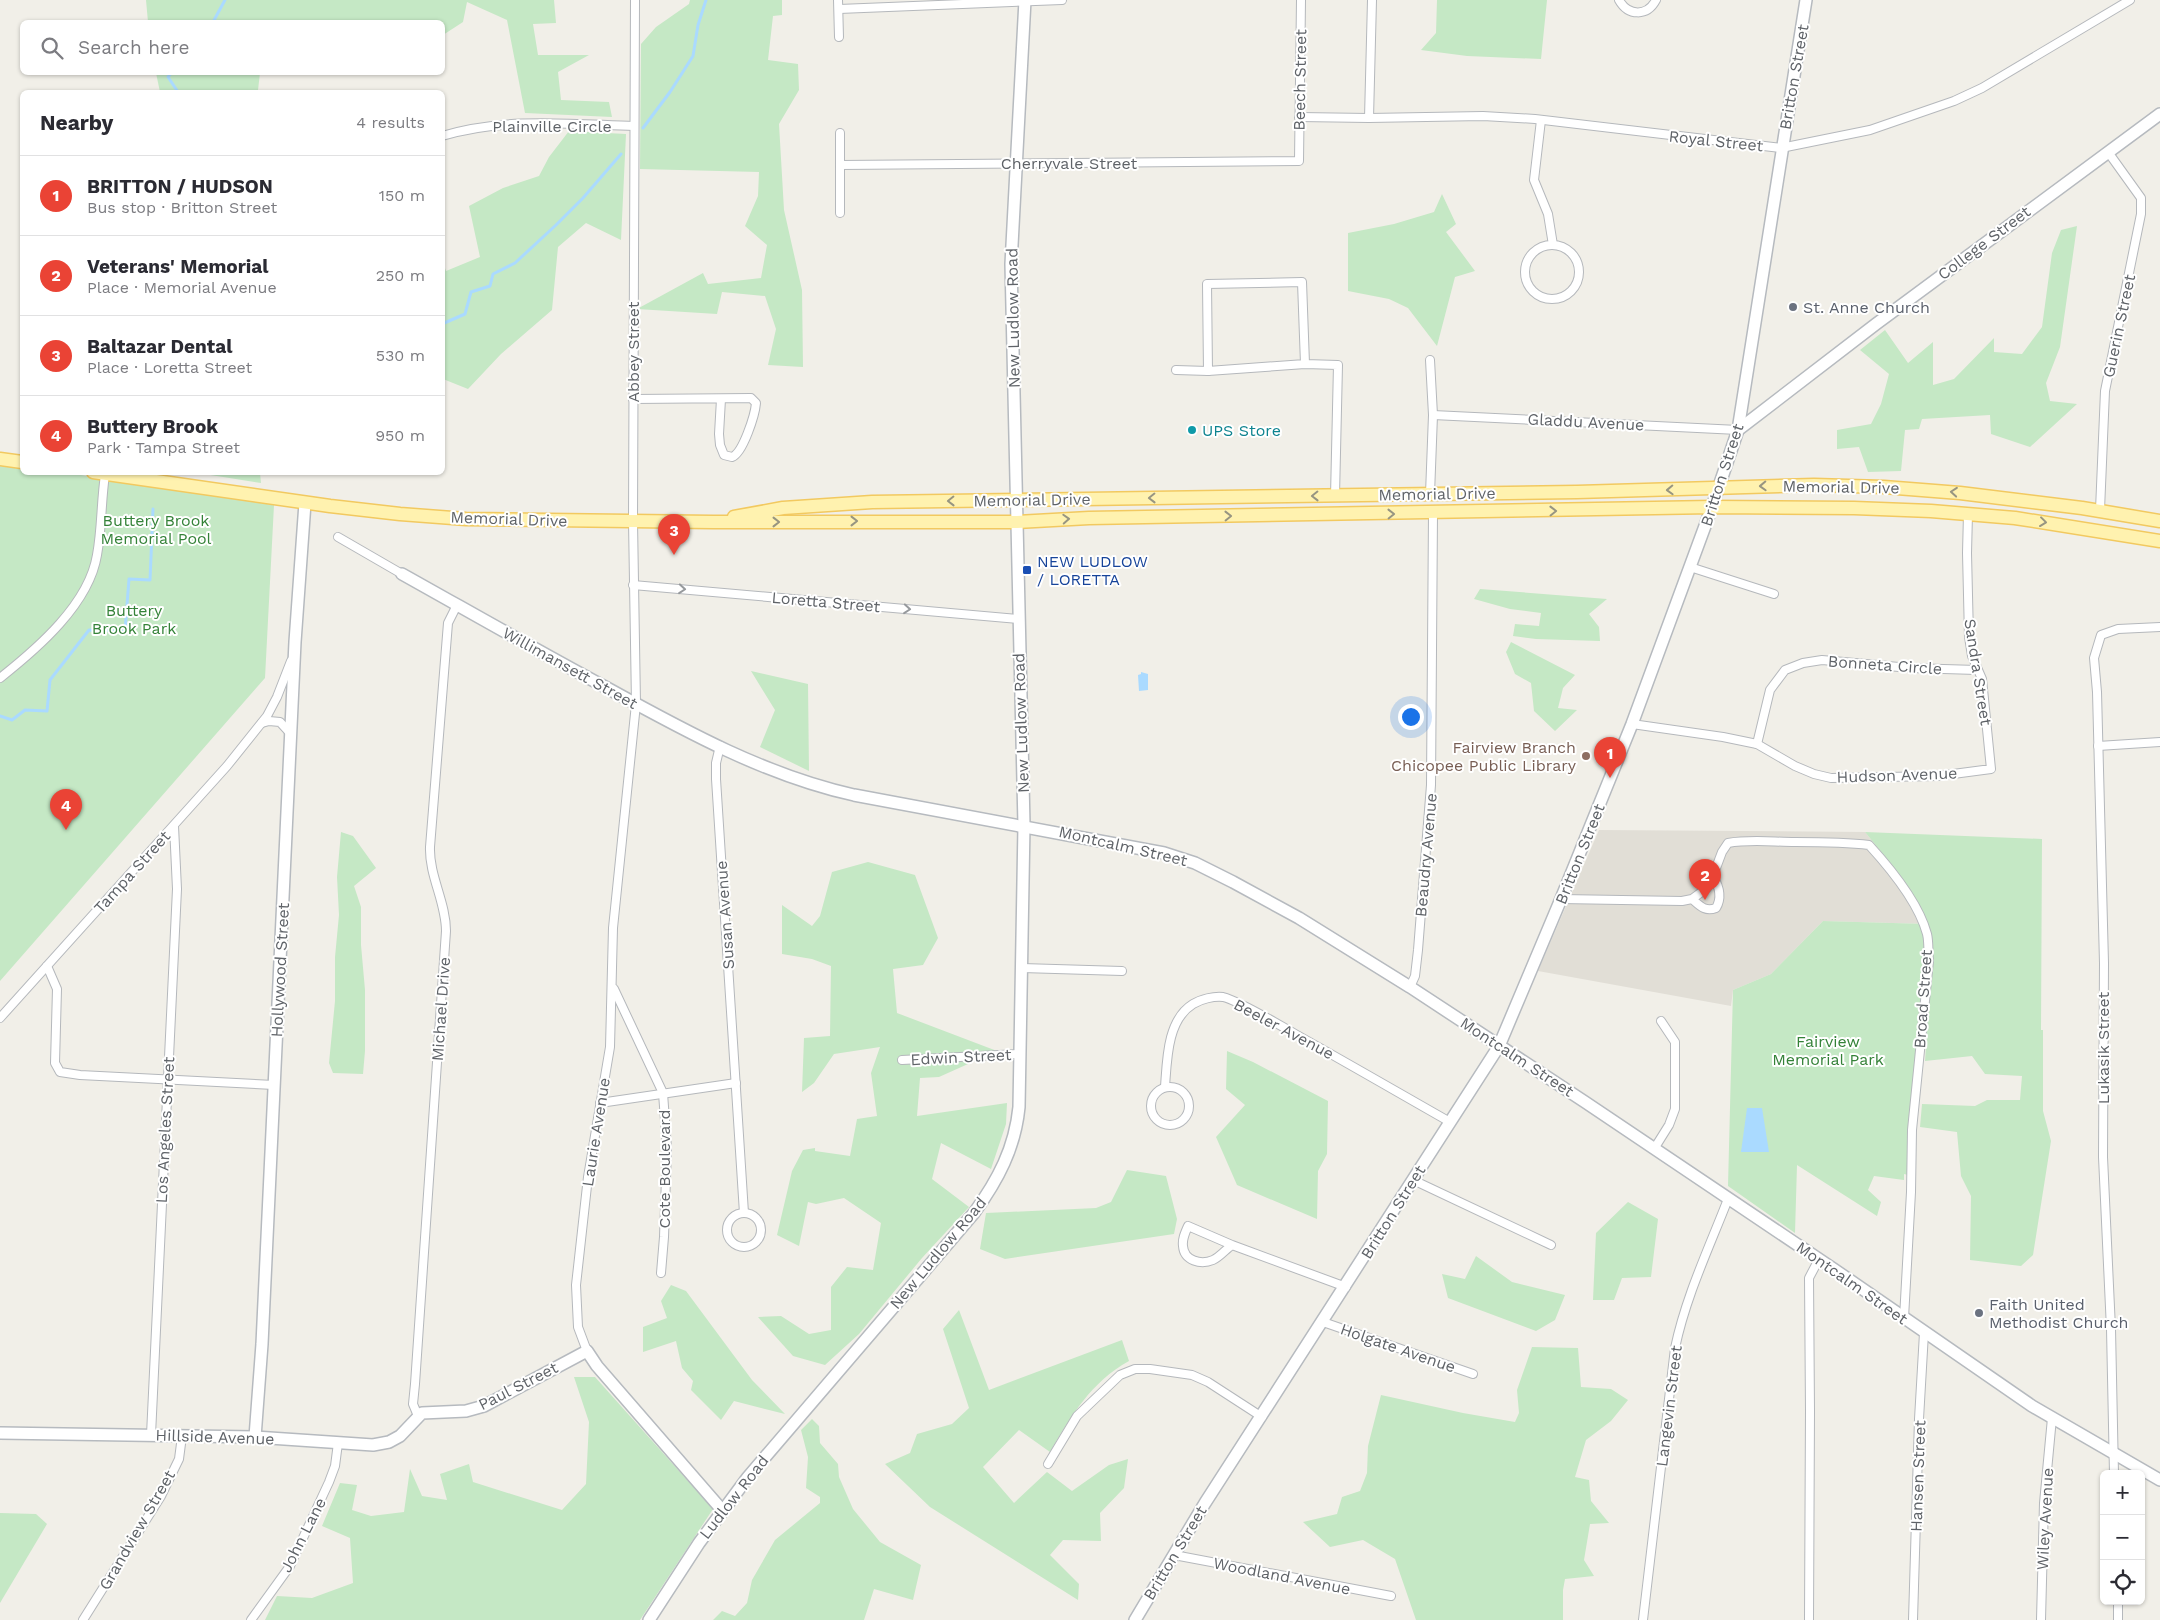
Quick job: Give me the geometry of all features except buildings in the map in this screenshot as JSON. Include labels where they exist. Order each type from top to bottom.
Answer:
[{"type":"main road","points":[[0,459],[20,462]]},
{"type":"main road","points":[[106,475],[305,503]]},
{"type":"main road","name":"Memorial Drive","points":[[712,522],[754,512],[813,505],[872,502],[1336,496],[1814,485],[1884,487],[2002,497],[2100,510],[2160,521]]},
{"type":"main road","name":"Memorial Drive","points":[[305,503],[392,514],[456,518],[712,522],[1017,522],[1088,518],[1712,507],[1854,508],[1968,514],[2055,523],[2160,541]]},
{"type":"street","name":"Abbey Street","points":[[635,0],[632,521],[636,704]]},
{"type":"street","points":[[838,0],[839,37]]},
{"type":"street","points":[[839,9],[1062,0]]},
{"type":"street","name":"Beech Street","points":[[1299,161],[1301,0]]},
{"type":"street","points":[[1369,118],[1372,0]]},
{"type":"street","points":[[1619,0],[1627,10],[1640,13],[1652,7],[1656,0]]},
{"type":"street","name":"Britton Street","points":[[1135,1620],[1174,1555],[1499,1046],[1561,899],[1632,724],[1712,507],[1738,430],[1782,148],[1800,48],[1806,0]]},
{"type":"street","name":"Royal Street","points":[[1299,117],[1483,116],[1541,120],[1782,148],[1870,130],[1954,101],[1982,88],[2130,0]]},
{"type":"street","name":"New Ludlow Road","points":[[829,1382],[963,1226],[993,1187],[1005,1165],[1016,1132],[1019,1107],[1024,825],[1011,264],[1025,1]]},
{"type":"street","name":"College Street","points":[[1738,430],[1858,338],[2160,114]]},
{"type":"street","points":[[1541,120],[1534,180],[1548,214],[1552,245]]},
{"type":"street","name":"Plainville Circle","points":[[445,135],[476,127],[508,123],[634,126]]},
{"type":"street","points":[[840,133],[840,213]]},
{"type":"street","name":"Guerin Street","points":[[2100,510],[2106,391],[2142,214],[2141,198],[2108,152]]},
{"type":"street","name":"Cherryvale Street","points":[[840,164],[1299,161]]},
{"type":"street","points":[[1552,245],[1563,247],[1572,252],[1577,261],[1579,272],[1577,282],[1571,291],[1563,296],[1552,298],[1542,296],[1533,291],[1528,282],[1526,272],[1528,261],[1534,252],[1542,247],[1552,245]]},
{"type":"street","points":[[1208,370],[1207,284],[1302,282],[1305,364]]},
{"type":"street","points":[[1430,360],[1433,415],[1430,494]]},
{"type":"street","points":[[1176,370],[1305,364],[1338,365],[1336,496]]},
{"type":"street","points":[[633,399],[751,398],[756,403],[740,452],[732,457],[724,455],[720,445],[721,399]]},
{"type":"street","name":"Gladdu Avenue","points":[[1433,415],[1738,430]]},
{"type":"street","points":[[0,678],[28,656],[54,631],[89,583],[97,555],[99,475]]},
{"type":"street","name":"Hollywood Street","points":[[255,1437],[262,1344],[295,642],[305,503]]},
{"type":"street","name":"Beaudry Avenue","points":[[1410,987],[1414,976],[1418,950],[1431,785],[1432,513]]},
{"type":"street","name":"Sandra Street","points":[[1968,514],[1969,637],[1977,670],[1982,679],[1991,769]]},
{"type":"street","name":"Willimansett Street","points":[[338,537],[636,704],[720,746],[809,783]]},
{"type":"street","points":[[1690,567],[1774,594]]},
{"type":"street","name":"Loretta Street","points":[[633,585],[1019,618]]},
{"type":"street","name":"Michael Drive","points":[[418,1416],[414,1404],[414,1384],[446,931],[444,911],[431,866],[430,847],[448,623],[457,605]]},
{"type":"street","name":"Lukasik Street","points":[[2114,1470],[2103,1157],[2104,963],[2094,658],[2101,635],[2118,629],[2160,627]]},
{"type":"street","name":"Tampa Street","points":[[0,1018],[213,783],[262,723],[277,697],[286,676],[295,642]]},
{"type":"street","name":"Bonneta Circle","points":[[1757,744],[1770,690],[1785,670],[1803,663],[1822,660],[1910,668],[1977,670]]},
{"type":"street","name":"Laurie Avenue","points":[[636,704],[613,928],[610,1047],[588,1177],[576,1285],[578,1327],[586,1351],[597,1366],[722,1510]]},
{"type":"street","points":[[262,723],[280,722],[291,734]]},
{"type":"street","name":"Hudson Avenue","points":[[1632,724],[1723,737],[1757,744],[1795,766],[1814,774],[1831,778],[1938,776],[1991,769]]},
{"type":"street","points":[[2098,746],[2160,742]]},
{"type":"street","name":"Susan Avenue","points":[[720,746],[716,764],[716,779],[744,1213]]},
{"type":"street","name":"Montcalm Street","points":[[809,783],[860,796],[1024,825],[1164,853],[1195,863],[1299,918],[1410,987],[1819,1259],[1924,1333],[2052,1418],[2160,1480]]},
{"type":"street","name":"Los Angeles Street","points":[[151,1435],[177,889],[174,826]]},
{"type":"street","name":"Broad Street","points":[[1713,876],[1722,852],[1728,843],[1854,843],[1870,845],[1896,878],[1920,915],[1927,935],[1929,961],[1912,1130],[1911,1192],[1904,1318]]},
{"type":"street","points":[[1561,899],[1682,902],[1692,899],[1707,888],[1713,876]]},
{"type":"street","points":[[1692,899],[1703,908],[1711,910],[1716,908],[1719,892],[1713,876]]},
{"type":"street","points":[[47,966],[56,989],[58,1005],[54,1048],[55,1063],[57,1069],[62,1074],[274,1085]]},
{"type":"street","points":[[1022,968],[1122,971]]},
{"type":"street","name":"Cote Boulevard","points":[[612,985],[663,1093],[666,1148],[664,1236],[661,1273]]},
{"type":"street","name":"Beeler Avenue","points":[[1165,1087],[1167,1056],[1174,1028],[1179,1018],[1193,1004],[1218,997],[1232,1000],[1281,1026],[1450,1122]]},
{"type":"street","points":[[1654,1149],[1669,1125],[1675,1109],[1674,1042],[1660,1021]]},
{"type":"street","name":"Edwin Street","points":[[902,1060],[1020,1054]]},
{"type":"street","points":[[600,1103],[736,1084]]},
{"type":"street","points":[[1165,1087],[1178,1088],[1187,1097],[1189,1110],[1187,1116],[1177,1124],[1171,1125],[1159,1122],[1152,1112],[1152,1100],[1155,1094],[1165,1087]]},
{"type":"street","points":[[1413,1180],[1551,1245]]},
{"type":"street","name":"Langevin Street","points":[[1644,1620],[1678,1331],[1728,1199]]},
{"type":"street","points":[[744,1213],[756,1217],[762,1229],[757,1242],[745,1247],[733,1242],[727,1232],[730,1220],[744,1213]]},
{"type":"street","points":[[1232,1245],[1215,1260],[1202,1263],[1192,1260],[1185,1254],[1183,1239],[1188,1226],[1232,1245],[1346,1287]]},
{"type":"street","points":[[1809,1620],[1809,1278],[1819,1259]]},
{"type":"street","name":"Holgate Avenue","points":[[1323,1322],[1473,1374]]},
{"type":"street","name":"Hansen Street","points":[[1914,1620],[1919,1420],[1924,1333]]},
{"type":"street","name":"Paul Street","points":[[418,1416],[426,1412],[466,1412],[484,1406],[586,1351]]},
{"type":"street","points":[[1048,1464],[1076,1416],[1120,1375],[1135,1369],[1192,1375],[1208,1382],[1262,1417]]},
{"type":"street","name":"Ludlow Road","points":[[649,1620],[722,1510],[829,1382]]},
{"type":"street","name":"Hillside Avenue","points":[[0,1433],[255,1437],[373,1445],[390,1442],[400,1436],[418,1416]]},
{"type":"street","name":"Wiley Avenue","points":[[2041,1620],[2044,1503],[2052,1418]]},
{"type":"street","name":"Grandview Street","points":[[83,1620],[161,1496],[179,1459],[182,1436]]},
{"type":"street","name":"John Lane","points":[[251,1620],[290,1566],[329,1482],[335,1466],[338,1443]]},
{"type":"street","name":"Woodland Avenue","points":[[1174,1555],[1266,1574],[1391,1596]]},
{"type":"street","points":[[2118,1605],[2118,1620]]},
{"type":"shaded area","points":[[1599,830],[1865,832],[1903,879],[1927,924],[1823,921],[1771,974],[1733,990],[1731,1006],[1538,971]]},
{"type":"green space","points":[[146,0],[554,0],[556,23],[533,24],[538,55],[589,55],[558,72],[561,100],[609,102],[612,117],[525,113],[507,20],[467,2],[463,22],[445,34],[445,20],[148,20]]},
{"type":"green space","points":[[690,0],[782,0],[782,15],[773,16],[768,60],[798,64],[799,90],[779,124],[784,210],[802,290],[803,367],[768,365],[776,329],[765,296],[722,292],[717,314],[637,309],[703,273],[708,284],[761,278],[767,245],[745,226],[758,196],[759,172],[640,169],[641,44],[656,27],[689,4]]},
{"type":"green space","points":[[1437,0],[1547,0],[1541,59],[1467,56],[1421,50],[1436,33]]},
{"type":"green space","points":[[157,75],[260,75],[258,90],[160,90]]},
{"type":"green space","points":[[569,131],[626,134],[621,240],[586,223],[558,247],[552,310],[501,354],[468,389],[445,380],[445,268],[446,271],[480,257],[469,206],[503,188],[539,176],[549,157]]},
{"type":"green space","points":[[1442,194],[1456,224],[1446,232],[1475,271],[1455,277],[1437,346],[1408,308],[1389,299],[1348,291],[1348,233],[1394,224],[1434,212]]},
{"type":"green space","points":[[2077,226],[2060,347],[2046,383],[2050,401],[2077,404],[2030,447],[1991,434],[1990,415],[1922,419],[1919,429],[1905,430],[1901,471],[1868,472],[1859,447],[1837,449],[1837,430],[1871,424],[1881,404],[1889,374],[1860,350],[1885,330],[1908,363],[1933,342],[1933,385],[1954,379],[1994,338],[1994,352],[2022,354],[2042,327],[2052,253],[2061,230]]},
{"type":"green space","name":"Buttery Brook Park","points":[[0,462],[20,465],[20,475],[81,475],[274,505],[265,678],[0,981]]},
{"type":"green space","points":[[211,475],[260,475],[261,483]]},
{"type":"green space","points":[[1480,589],[1607,599],[1589,614],[1599,627],[1600,641],[1536,639],[1513,636],[1515,624],[1539,626],[1541,613],[1510,609],[1474,599]]},
{"type":"green space","points":[[1511,642],[1575,675],[1563,688],[1558,708],[1577,710],[1555,731],[1534,711],[1531,683],[1515,674],[1506,652]]},
{"type":"green space","points":[[751,671],[808,684],[809,771],[760,747],[775,710]]},
{"type":"green space","points":[[341,832],[353,836],[376,868],[354,886],[361,907],[361,945],[365,990],[363,1074],[333,1073],[329,1063],[335,1001],[335,957],[339,915],[337,877]]},
{"type":"green space","name":"Fairview Memorial Park","points":[[1865,832],[2042,839],[2041,1030],[2043,1030],[2043,1111],[2051,1141],[2033,1255],[2021,1266],[1970,1260],[1971,1196],[1961,1176],[1957,1132],[1920,1127],[1922,1104],[1975,1106],[1987,1100],[2020,1100],[2022,1076],[1985,1074],[1972,1056],[1925,1061],[1927,1033],[1924,1034],[1912,1176],[1904,1174],[1904,1180],[1874,1176],[1868,1190],[1881,1202],[1877,1216],[1797,1165],[1795,1233],[1728,1186],[1733,990],[1771,974],[1823,921],[1927,924],[1903,879]]},
{"type":"green space","points":[[868,862],[915,875],[938,938],[923,965],[893,969],[897,1013],[997,1051],[939,1077],[920,1078],[917,1116],[1007,1103],[1006,1124],[991,1169],[941,1143],[932,1179],[969,1207],[922,1258],[859,1334],[825,1365],[793,1356],[758,1317],[781,1316],[809,1334],[831,1330],[831,1287],[847,1267],[873,1270],[881,1223],[844,1198],[816,1204],[808,1202],[799,1246],[777,1235],[792,1171],[803,1150],[815,1148],[815,1151],[850,1156],[857,1119],[877,1116],[871,1073],[880,1047],[834,1054],[814,1083],[802,1092],[804,1038],[830,1036],[831,966],[812,959],[782,954],[782,905],[812,926],[820,916],[832,872]]},
{"type":"green space","points":[[1227,1051],[1253,1062],[1328,1101],[1327,1154],[1318,1171],[1317,1219],[1237,1185],[1216,1137],[1245,1105],[1226,1089]]},
{"type":"green space","points":[[1127,1170],[1166,1176],[1177,1219],[1174,1234],[1005,1259],[980,1249],[986,1213],[1096,1208],[1111,1202]]},
{"type":"green space","points":[[1628,1202],[1658,1219],[1651,1277],[1622,1278],[1614,1300],[1593,1300],[1596,1233]]},
{"type":"green space","points":[[1476,1256],[1512,1282],[1565,1295],[1555,1320],[1536,1331],[1448,1298],[1442,1274],[1465,1279]]},
{"type":"green space","points":[[671,1285],[686,1291],[752,1380],[785,1414],[734,1401],[721,1420],[691,1390],[693,1381],[682,1368],[676,1341],[643,1352],[643,1327],[667,1318],[661,1301]]},
{"type":"green space","points":[[959,1310],[989,1390],[1122,1340],[1129,1361],[1104,1379],[1083,1401],[1050,1452],[1019,1430],[983,1467],[1014,1503],[1047,1472],[1072,1491],[1109,1465],[1128,1459],[1124,1488],[1100,1513],[1101,1541],[1063,1540],[1050,1555],[1079,1584],[1078,1600],[930,1507],[885,1464],[910,1453],[917,1434],[952,1424],[969,1408],[943,1329]]},
{"type":"green space","points":[[1532,1347],[1578,1348],[1581,1387],[1611,1389],[1628,1400],[1611,1421],[1586,1440],[1575,1477],[1589,1480],[1591,1501],[1609,1523],[1590,1524],[1584,1560],[1594,1576],[1565,1579],[1563,1620],[1416,1620],[1395,1559],[1363,1540],[1330,1547],[1303,1522],[1337,1514],[1342,1497],[1360,1491],[1367,1473],[1368,1446],[1381,1395],[1515,1422],[1519,1413],[1517,1390]]},
{"type":"green space","points":[[574,1377],[595,1377],[713,1509],[640,1620],[265,1620],[277,1596],[312,1598],[353,1583],[350,1538],[322,1526],[340,1483],[357,1485],[352,1510],[371,1516],[404,1512],[410,1469],[422,1496],[447,1500],[440,1474],[469,1464],[473,1482],[562,1510],[586,1484],[589,1422]]},
{"type":"green space","points":[[812,1419],[819,1426],[820,1443],[838,1464],[839,1477],[853,1509],[880,1542],[921,1565],[913,1600],[874,1589],[864,1620],[713,1620],[722,1611],[735,1616],[747,1603],[752,1580],[775,1540],[820,1503],[820,1497],[806,1488],[808,1457],[801,1430]]},
{"type":"green space","points":[[0,1513],[36,1514],[47,1524],[0,1603]]},
{"type":"water","points":[[1141,672],[1148,674],[1148,690],[1139,691],[1138,675]]},
{"type":"water","points":[[1747,1108],[1762,1108],[1769,1152],[1741,1152]]},
{"type":"waterway","points":[[214,20],[225,0]]},
{"type":"waterway","points":[[643,128],[670,92],[693,56],[698,25],[706,0]]},
{"type":"waterway","points":[[170,75],[168,77],[177,90]]},
{"type":"waterway","points":[[445,323],[465,314],[471,292],[490,286],[493,274],[515,263],[556,225],[583,198],[621,154]]},
{"type":"waterway","points":[[0,716],[12,720],[25,710],[47,711],[50,680],[89,630],[125,631],[129,579],[150,580],[153,509]]},
{"type":"place","name":"St. Anne Church","points":[[1793,307]]},
{"type":"place","name":"UPS Store","points":[[1192,430]]},
{"type":"place","name":"Baltazar Dental","points":[[674,555]]},
{"type":"place","name":"NEW LUDLOW / LORETTA","points":[[1027,570]]},
{"type":"place","name":"Fairview Branch Chicopee Public Library","points":[[1586,756]]},
{"type":"place","name":"BRITTON / HUDSON","points":[[1610,778]]},
{"type":"place","name":"Buttery Brook","points":[[66,830]]},
{"type":"place","name":"Veterans' Memorial","points":[[1705,900]]},
{"type":"place","name":"Faith United Methodist Church","points":[[1979,1313]]},
{"type":"park label","name":"Buttery Brook Memorial Pool","points":[[156,529]]}]
